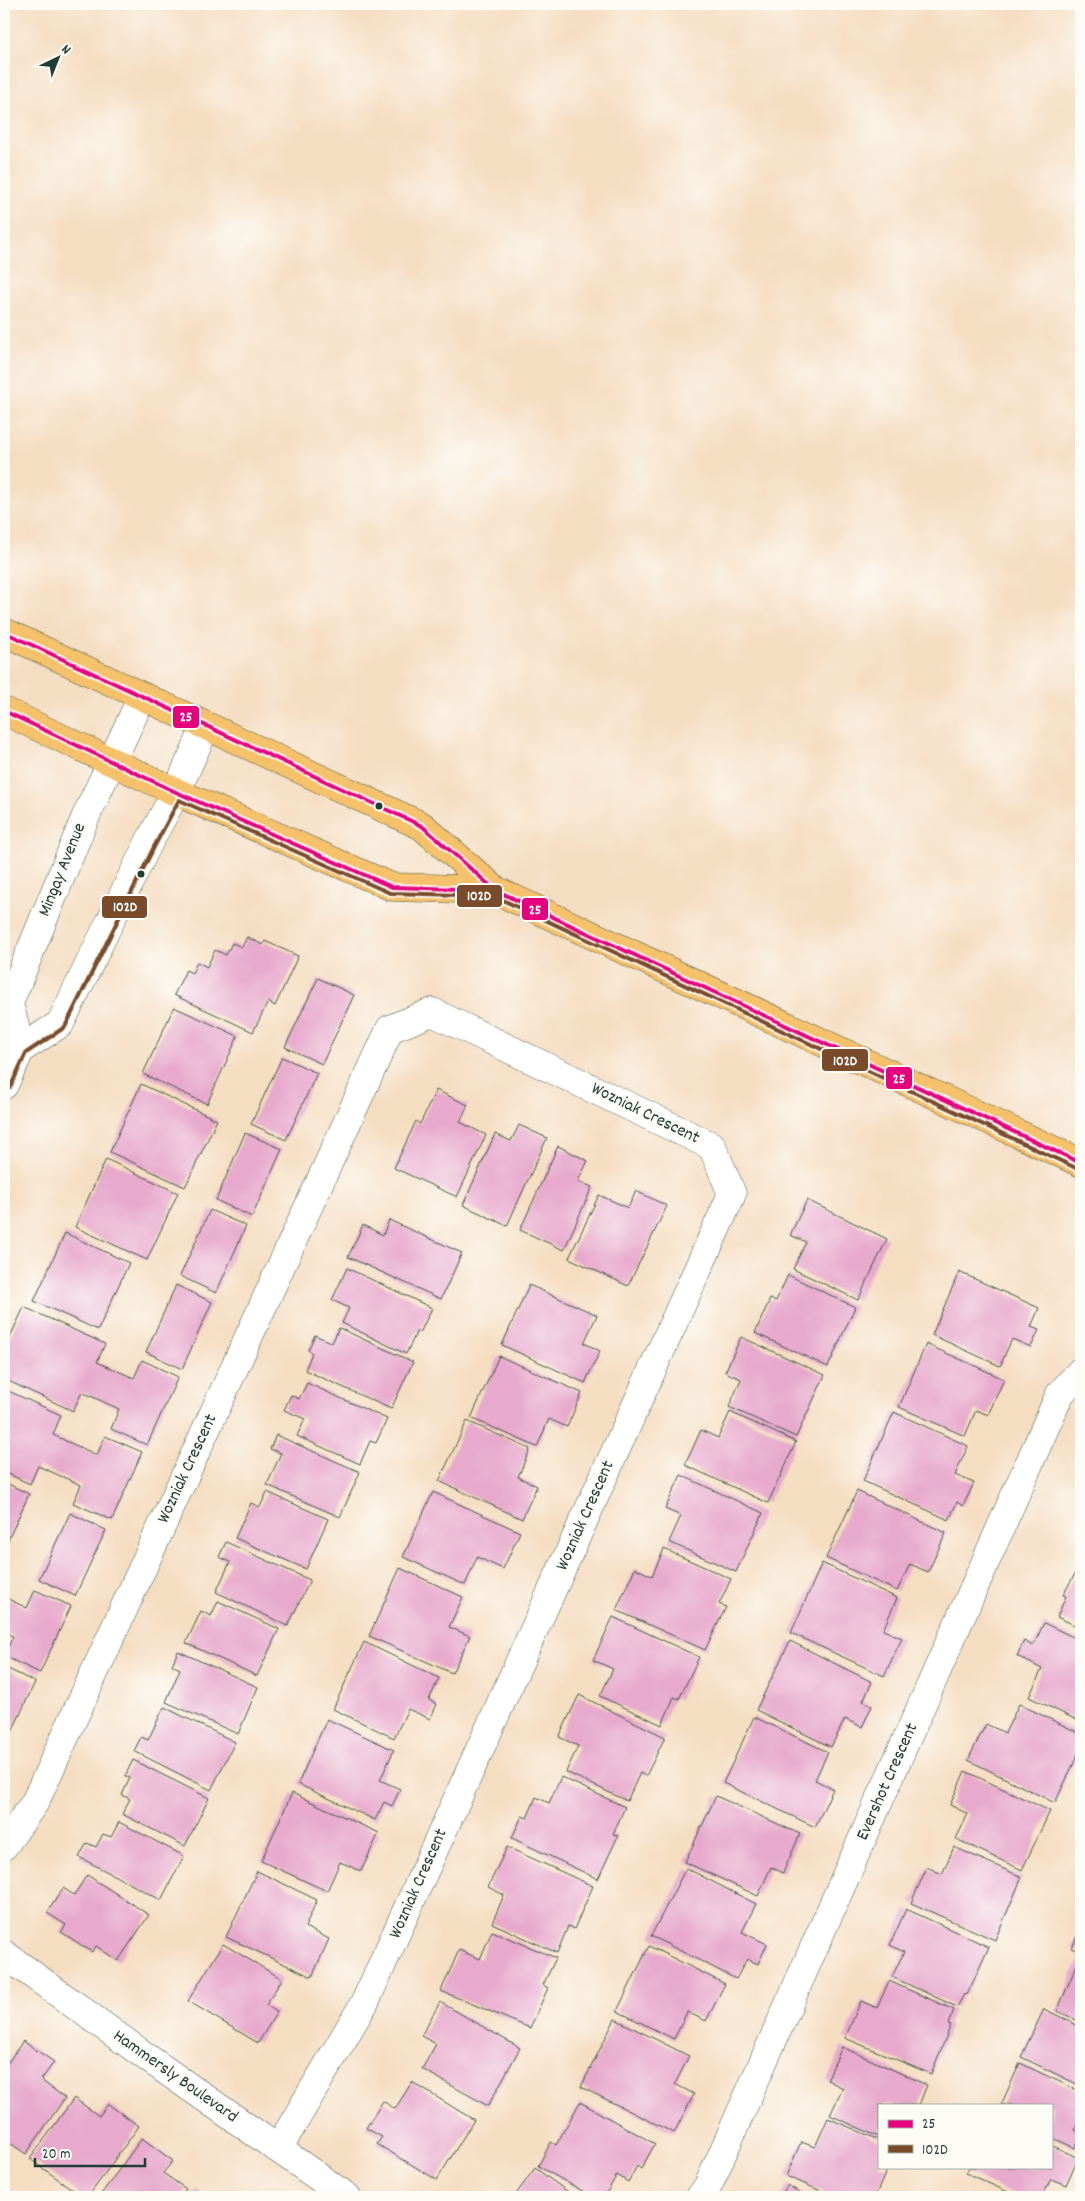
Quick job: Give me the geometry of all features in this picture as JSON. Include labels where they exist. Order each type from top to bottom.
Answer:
[{"type":"main road","points":[[4,632],[422,826],[495,890],[1081,1163]]},
{"type":"main road","points":[[4,711],[176,792],[392,887],[495,890]]},
{"type":"street","name":"Mingay Avenue","points":[[20,1049],[9,1003],[110,761],[142,697]]},
{"type":"street","points":[[4,1085],[20,1049],[60,1024],[148,844],[176,792],[206,726]]},
{"type":"street","name":"Wozniak Crescent","points":[[4,1846],[35,1802],[390,1029],[432,1012],[712,1146],[732,1194],[365,2002],[278,2149]]},
{"type":"street","name":"Evershot Crescent","points":[[700,2197],[716,2168],[1060,1394],[1081,1371]]},
{"type":"street","name":"Hammersly Boulevard","points":[[4,1954],[347,2197]]},
{"type":"shaded area","points":[[4,2183],[23,2197],[4,2197]]},
{"type":"building","points":[[247,937],[263,945],[265,941],[298,956],[275,1006],[268,1002],[253,1032],[174,995],[186,970],[192,973],[197,962],[207,967],[215,950],[226,955],[232,943],[242,947]]},
{"type":"building","points":[[318,978],[354,995],[322,1064],[285,1047]]},
{"type":"building","points":[[174,1007],[238,1036],[207,1104],[143,1074]]},
{"type":"building","points":[[282,1057],[317,1073],[286,1140],[251,1124]]},
{"type":"building","points":[[141,1084],[217,1120],[185,1187],[110,1152]]},
{"type":"building","points":[[436,1090],[468,1105],[460,1122],[486,1135],[457,1197],[394,1168],[416,1121],[420,1124]]},
{"type":"building","points":[[519,1125],[547,1138],[507,1226],[463,1205],[495,1134],[511,1141]]},
{"type":"building","points":[[245,1133],[282,1149],[252,1217],[216,1200]]},
{"type":"building","points":[[558,1146],[588,1161],[578,1181],[592,1187],[564,1250],[520,1230]]},
{"type":"building","points":[[106,1159],[178,1193],[147,1260],[75,1227]]},
{"type":"building","points":[[636,1191],[667,1206],[628,1286],[569,1258],[599,1195],[628,1208]]},
{"type":"building","points":[[807,1200],[887,1239],[858,1300],[793,1269],[806,1242],[790,1235]]},
{"type":"building","points":[[210,1210],[246,1226],[216,1293],[180,1276]]},
{"type":"building","points":[[389,1220],[462,1253],[441,1299],[348,1257],[363,1225],[383,1235]]},
{"type":"building","points":[[65,1233],[129,1263],[98,1330],[34,1301]]},
{"type":"building","points":[[347,1268],[432,1308],[420,1333],[417,1331],[406,1354],[342,1323],[349,1308],[332,1300]]},
{"type":"building","points":[[959,1272],[1039,1308],[1031,1327],[1039,1330],[1031,1347],[1012,1339],[1000,1366],[932,1335]]},
{"type":"building","points":[[788,1275],[855,1307],[828,1367],[755,1333],[770,1299],[776,1301]]},
{"type":"building","points":[[176,1285],[212,1302],[182,1369],[146,1352]]},
{"type":"building","points":[[529,1285],[597,1315],[584,1343],[600,1351],[585,1383],[502,1345]]},
{"type":"building","points":[[24,1307],[105,1344],[97,1362],[134,1378],[142,1360],[178,1377],[147,1445],[111,1429],[119,1409],[82,1392],[73,1411],[4,1379],[4,1350]]},
{"type":"building","points":[[339,1328],[413,1362],[391,1409],[305,1370],[312,1353],[308,1350],[315,1335],[332,1343]]},
{"type":"building","points":[[741,1337],[825,1375],[796,1437],[729,1407],[741,1379],[725,1372]]},
{"type":"building","points":[[926,1344],[1004,1379],[988,1415],[976,1410],[965,1436],[899,1407]]},
{"type":"building","points":[[499,1356],[582,1393],[567,1427],[549,1419],[537,1447],[471,1418]]},
{"type":"building","points":[[307,1383],[387,1419],[376,1443],[370,1441],[360,1464],[297,1436],[305,1419],[284,1410],[291,1395],[299,1399]]},
{"type":"building","points":[[4,1389],[61,1415],[53,1435],[97,1455],[105,1436],[142,1452],[112,1520],[73,1503],[81,1485],[38,1466],[30,1484],[4,1472]]},
{"type":"building","points":[[730,1412],[796,1442],[768,1503],[685,1465],[701,1430],[718,1438]]},
{"type":"building","points":[[894,1412],[968,1446],[955,1475],[974,1483],[963,1506],[957,1502],[949,1520],[863,1481]]},
{"type":"building","points":[[467,1421],[530,1449],[518,1477],[537,1486],[522,1519],[439,1481]]},
{"type":"building","points":[[276,1435],[360,1472],[340,1517],[267,1485],[281,1453],[270,1449]]},
{"type":"building","points":[[681,1475],[763,1513],[736,1572],[669,1542],[681,1516],[665,1509]]},
{"type":"building","points":[[4,1482],[29,1494],[4,1549]]},
{"type":"building","points":[[857,1491],[946,1533],[928,1572],[910,1564],[897,1591],[826,1558]]},
{"type":"building","points":[[267,1492],[328,1519],[306,1569],[235,1538],[251,1503],[260,1507]]},
{"type":"building","points":[[433,1492],[520,1532],[503,1569],[477,1557],[465,1585],[403,1557]]},
{"type":"building","points":[[70,1513],[106,1530],[75,1596],[39,1579]]},
{"type":"building","points":[[226,1542],[310,1580],[288,1626],[216,1592],[230,1562],[219,1557]]},
{"type":"building","points":[[664,1549],[731,1579],[719,1604],[726,1607],[705,1650],[616,1610],[635,1568],[652,1576]]},
{"type":"building","points":[[822,1563],[897,1598],[883,1630],[902,1638],[884,1676],[791,1633]]},
{"type":"building","points":[[1081,1563],[1081,1628],[1057,1617],[1066,1596],[1063,1595]]},
{"type":"building","points":[[400,1568],[463,1597],[449,1627],[470,1636],[452,1673],[369,1636]]},
{"type":"building","points":[[35,1590],[71,1606],[40,1673],[4,1656],[13,1636],[4,1632],[4,1597],[27,1608]]},
{"type":"building","points":[[218,1601],[279,1629],[257,1676],[186,1643],[201,1611],[211,1616]]},
{"type":"building","points":[[613,1617],[699,1657],[679,1699],[674,1697],[662,1725],[600,1696],[613,1669],[593,1660]]},
{"type":"building","points":[[1044,1623],[1081,1641],[1081,1722],[1029,1697],[1042,1669],[1017,1656],[1024,1641],[1033,1646]]},
{"type":"building","points":[[790,1641],[872,1682],[863,1701],[872,1706],[862,1727],[845,1719],[831,1747],[756,1710]]},
{"type":"building","points":[[364,1642],[439,1678],[429,1700],[437,1704],[430,1719],[408,1709],[394,1738],[333,1709]]},
{"type":"building","points":[[178,1651],[258,1687],[238,1734],[166,1702],[180,1669],[172,1665]]},
{"type":"building","points":[[4,1667],[35,1682],[4,1749]]},
{"type":"building","points":[[579,1695],[665,1737],[646,1776],[640,1773],[627,1801],[566,1772],[578,1746],[559,1737]]},
{"type":"building","points":[[1019,1704],[1081,1734],[1081,1748],[1055,1803],[968,1760],[986,1724],[1005,1733]]},
{"type":"building","points":[[164,1707],[235,1742],[211,1790],[134,1751],[141,1737],[148,1740]]},
{"type":"building","points":[[754,1717],[828,1752],[815,1780],[833,1789],[815,1827],[723,1783]]},
{"type":"building","points":[[327,1719],[394,1750],[380,1780],[400,1789],[392,1806],[384,1802],[375,1820],[298,1784]]},
{"type":"building","points":[[133,1760],[209,1798],[185,1846],[122,1814],[130,1799],[122,1795],[130,1778],[125,1776]]},
{"type":"building","points":[[965,1771],[1050,1811],[1022,1870],[956,1839],[968,1814],[950,1805]]},
{"type":"building","points":[[561,1777],[625,1807],[613,1834],[618,1836],[598,1879],[512,1838],[522,1816],[527,1818],[536,1797],[549,1803]]},
{"type":"building","points":[[292,1793],[379,1833],[361,1871],[340,1862],[327,1891],[261,1861]]},
{"type":"building","points":[[716,1796],[800,1834],[783,1873],[771,1867],[758,1896],[685,1862]]},
{"type":"building","points":[[119,1822],[184,1856],[161,1900],[79,1857],[87,1843],[96,1847],[103,1834],[111,1837]]},
{"type":"building","points":[[507,1847],[593,1886],[574,1929],[568,1926],[557,1953],[492,1923],[504,1895],[488,1887]]},
{"type":"building","points":[[954,1847],[1022,1877],[995,1940],[911,1903],[927,1867],[942,1874]]},
{"type":"building","points":[[686,1868],[756,1904],[742,1932],[767,1944],[758,1964],[747,1959],[736,1979],[651,1936]]},
{"type":"building","points":[[257,1871],[317,1900],[305,1927],[329,1939],[312,1977],[226,1937]]},
{"type":"building","points":[[87,1875],[149,1915],[118,1961],[96,1946],[92,1952],[61,1932],[66,1925],[47,1913],[63,1888],[74,1895]]},
{"type":"building","points":[[906,1909],[989,1947],[967,1995],[964,1994],[957,2007],[892,1977],[904,1952],[890,1945]]},
{"type":"building","points":[[1081,1927],[1081,1952],[1072,1948]]},
{"type":"building","points":[[492,1931],[556,1958],[543,1985],[548,1988],[530,2028],[441,1991],[459,1950],[480,1959]]},
{"type":"building","points":[[223,1944],[282,1979],[266,2005],[277,2012],[258,2043],[188,2001]]},
{"type":"building","points":[[649,1946],[725,1984],[706,2021],[687,2012],[674,2039],[617,2011]]},
{"type":"building","points":[[1078,1962],[1081,1963],[1081,2022],[1057,2011]]},
{"type":"building","points":[[889,1981],[954,2010],[948,2024],[951,2025],[931,2074],[845,2038],[861,2001],[877,2008]]},
{"type":"building","points":[[440,2002],[520,2048],[488,2106],[422,2069],[436,2044],[421,2036]]},
{"type":"building","points":[[1044,2009],[1081,2027],[1081,2086],[1021,2057]]},
{"type":"building","points":[[615,2019],[689,2056],[675,2084],[694,2094],[674,2133],[581,2087]]},
{"type":"building","points":[[23,2041],[54,2062],[41,2080],[65,2098],[26,2154],[4,2139],[4,2068]]},
{"type":"building","points":[[842,2047],[927,2085],[919,2104],[878,2104],[878,2137],[830,2115],[843,2088],[827,2080]]},
{"type":"building","points":[[1020,2063],[1081,2092],[1081,2115],[1075,2130],[1081,2135],[1075,2148],[1052,2137],[1052,2104],[1001,2104]]},
{"type":"building","points":[[412,2082],[474,2120],[437,2180],[377,2144],[382,2137],[366,2128],[383,2101],[395,2109]]},
{"type":"building","points":[[74,2098],[99,2116],[108,2104],[139,2126],[88,2197],[83,2197],[30,2159]]},
{"type":"building","points":[[580,2102],[655,2144],[641,2169],[637,2166],[628,2182],[617,2175],[604,2197],[593,2197],[538,2166],[551,2142],[556,2145]]},
{"type":"building","points":[[828,2118],[878,2140],[878,2168],[888,2168],[875,2197],[835,2197],[786,2176],[801,2142],[815,2147]]},
{"type":"building","points":[[142,2138],[173,2161],[163,2173],[186,2189],[180,2197],[99,2197]]},
{"type":"building","points":[[1052,2145],[1078,2158],[1066,2185],[1051,2179],[1042,2197],[1019,2197],[966,2173],[968,2168],[1052,2168]]},
{"type":"building","points":[[535,2168],[575,2197],[514,2197]]},
{"type":"building","points":[[788,2185],[806,2197],[780,2197]]},
{"type":"building","points":[[197,2190],[206,2197],[192,2197]]},
{"type":"transit line","name":"25","points":[[4,632],[422,826],[495,890],[1081,1163]]},
{"type":"transit line","name":"25","points":[[4,711],[176,792],[392,887],[495,890],[512,898]]},
{"type":"transit line","name":"102D","points":[[10,1088],[26,1053],[65,1027],[179,800],[390,893],[494,896],[1078,1169]]}]
